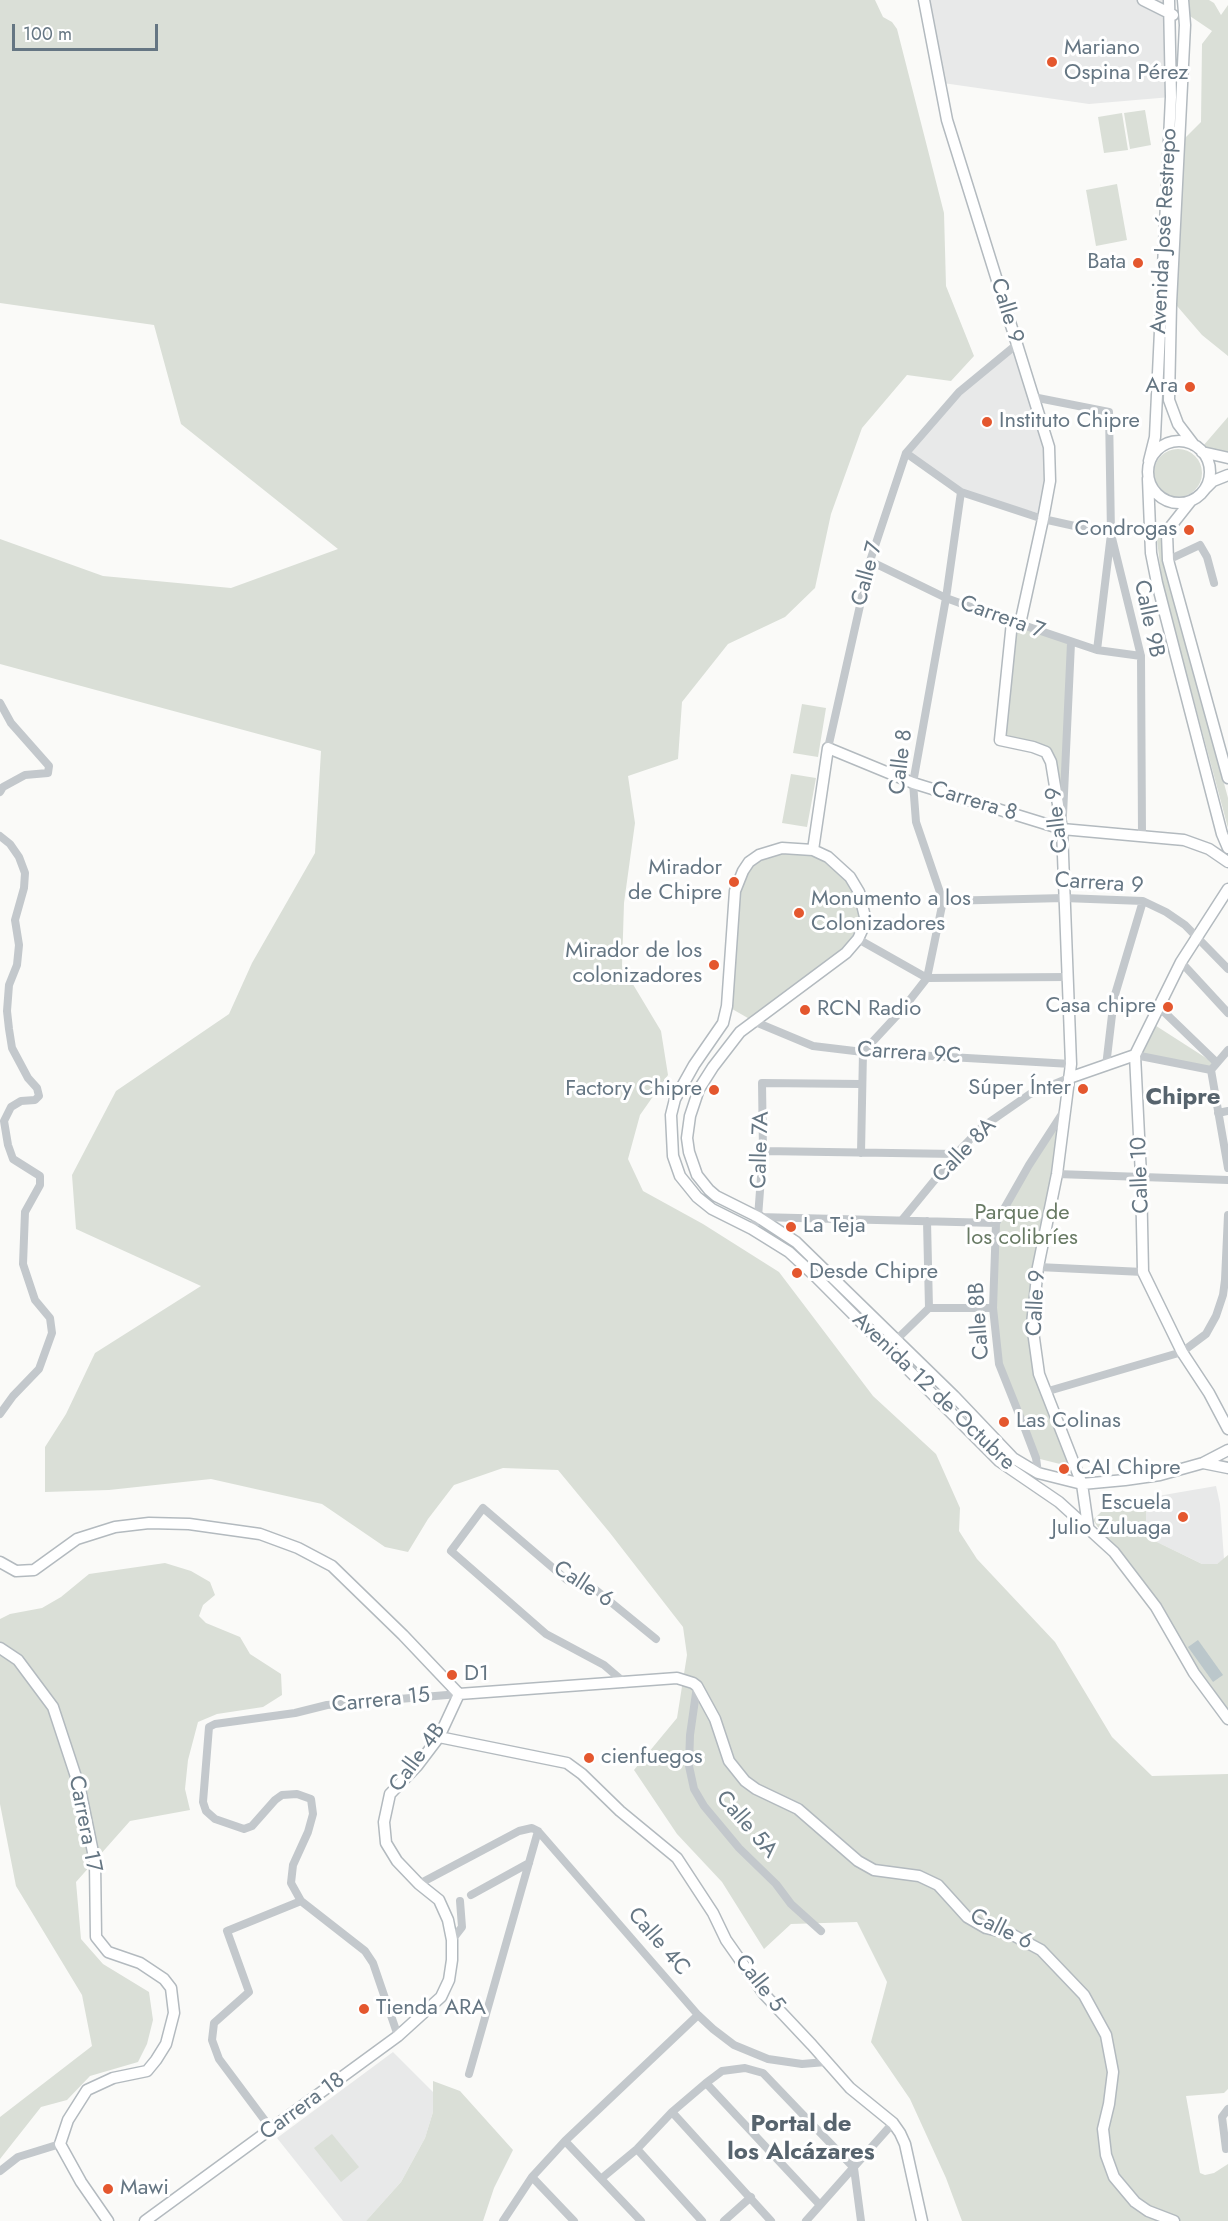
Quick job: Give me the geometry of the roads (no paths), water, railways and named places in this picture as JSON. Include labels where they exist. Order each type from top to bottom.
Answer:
[{"type":"main road","name":"Calle 9","points":[[924,0],[947,120],[1049,447],[1050,481],[1043,519],[1016,623],[1000,740],[1046,752],[1051,762],[1062,829],[1071,1064],[1057,1174],[1038,1267],[1032,1324],[1039,1374],[1082,1484],[1088,1526]]},
{"type":"main road","points":[[1143,0],[1171,12],[1185,25]]},
{"type":"main road","name":"Avenida José Restrepo","points":[[1149,461],[1155,437],[1171,97],[1169,0]]},
{"type":"main road","name":"Avenida José Restrepo","points":[[1183,0],[1185,25],[1171,304],[1169,400],[1178,424],[1198,448]]},
{"type":"main road","points":[[1228,458],[1186,442],[1168,443],[1153,453],[1149,461],[1148,479],[1151,553],[1157,583],[1222,834],[1228,848]]},
{"type":"main road","points":[[1198,448],[1210,469],[1206,488]]},
{"type":"main road","points":[[1148,479],[1156,495],[1172,503],[1190,501],[1199,496],[1213,481],[1228,475]]},
{"type":"main road","points":[[1190,501],[1167,534],[1168,560],[1228,778]]},
{"type":"main road","name":"Carrera 8","points":[[828,748],[914,783],[1062,829],[1184,840],[1209,849],[1228,862]]},
{"type":"main road","name":"Calle 7","points":[[813,850],[828,748]]},
{"type":"main road","name":"Avenida 12 de Octubre","points":[[1228,1450],[1203,1463],[1160,1475],[1082,1484],[1038,1473],[1013,1458],[796,1242],[758,1217],[716,1196],[710,1190],[697,1174],[689,1152],[687,1138],[690,1116],[699,1089],[712,1067],[740,1032],[837,961],[858,939],[864,926],[865,917],[859,892],[840,865],[813,850],[794,848],[771,850],[749,862],[738,882],[733,904],[727,1006],[723,1023],[694,1065],[675,1099],[671,1115],[673,1156],[680,1176],[696,1197],[712,1209],[752,1228],[789,1252],[999,1461],[1059,1502],[1088,1526],[1114,1552],[1156,1607],[1194,1673],[1228,1719]]},
{"type":"main road","name":"Calle 10","points":[[1228,888],[1181,963],[1135,1055],[1142,1176],[1143,1272],[1182,1352],[1209,1393],[1228,1429]]},
{"type":"main road","points":[[1069,1078],[1135,1055]]},
{"type":"main road","points":[[1203,1463],[1228,1468]]},
{"type":"main road","points":[[0,1562],[16,1571],[34,1570],[77,1539],[115,1527],[149,1523],[189,1524],[260,1534],[298,1548],[332,1566],[403,1635],[459,1694]]},
{"type":"main road","name":"Carrera 17","points":[[0,1648],[18,1660],[53,1707],[80,1789],[95,1862],[96,1937],[108,1952],[140,1963],[164,1978],[171,1988],[174,2001],[174,2013],[166,2044],[156,2060],[147,2071],[113,2078],[87,2090],[68,2120],[60,2144]]},
{"type":"main road","name":"Carrera 15","points":[[459,1694],[677,1678],[696,1686]]},
{"type":"main road","name":"Calle 6","points":[[696,1686],[715,1719],[729,1761],[744,1780],[756,1789],[798,1809],[858,1861],[874,1870],[919,1876],[938,1885],[967,1917],[986,1928],[1011,1934],[1041,1950],[1084,1995],[1106,2035],[1113,2072],[1103,2129],[1106,2155],[1114,2177],[1134,2202],[1148,2211],[1174,2221]]},
{"type":"main road","name":"Calle 4B","points":[[450,1980],[452,1940],[448,1920],[440,1900],[419,1884],[397,1861],[386,1843],[384,1822],[390,1794],[417,1766],[439,1737],[459,1694]]},
{"type":"main road","name":"Calle 5","points":[[439,1737],[567,1763],[677,1858],[695,1883],[726,1940],[764,1994],[850,2088],[893,2123],[900,2133],[905,2144],[922,2221]]},
{"type":"main road","name":"Carrera 18","points":[[145,2221],[398,2036],[441,1997],[450,1980]]},
{"type":"main road","points":[[60,2144],[81,2182],[108,2221]]},
{"type":"street","name":"Calle 7","points":[[828,748],[870,561],[906,453],[959,392],[1016,345]]},
{"type":"street","name":"Calle 9B","points":[[1033,398],[1108,412],[1111,534],[1141,656],[1142,835]]},
{"type":"street","points":[[906,453],[961,492],[1043,519],[1111,534],[1097,650]]},
{"type":"street","name":"Calle 8","points":[[943,901],[916,822],[914,783],[946,598],[961,492]]},
{"type":"street","points":[[1168,560],[1200,545],[1207,557],[1214,583]]},
{"type":"street","name":"Carrera 7","points":[[870,561],[946,598],[1071,643],[1097,650],[1141,656]]},
{"type":"street","points":[[1062,829],[1071,643]]},
{"type":"street","points":[[0,703],[10,723],[50,766],[48,774],[25,775],[3,787],[0,792]]},
{"type":"street","points":[[0,836],[10,844],[19,857],[25,873],[24,888],[15,920],[19,945],[17,965],[9,985],[9,1029],[12,1048],[28,1078],[37,1088],[39,1096],[35,1100],[21,1101],[11,1107],[4,1121],[13,1159],[40,1176],[40,1185],[25,1212],[23,1264],[35,1300],[50,1318],[52,1333],[43,1360],[32,1378],[13,1396],[0,1414]]},
{"type":"street","name":"Carrera 9","points":[[943,901],[1064,898],[1143,901],[1166,912],[1185,925],[1228,969]]},
{"type":"street","points":[[861,1153],[863,1052],[902,1010],[927,978],[943,901]]},
{"type":"street","points":[[1106,1066],[1114,998],[1143,901]]},
{"type":"street","points":[[858,939],[927,978],[1067,977]]},
{"type":"street","points":[[1181,963],[1228,1013]]},
{"type":"street","points":[[1159,1007],[1216,1062]]},
{"type":"street","name":"Carrera 9C","points":[[753,1022],[813,1046],[863,1052],[1071,1064]]},
{"type":"street","points":[[1227,1053],[1216,1062],[1211,1070],[1228,1168]]},
{"type":"street","points":[[1135,1055],[1211,1070]]},
{"type":"street","name":"Calle 8A","points":[[902,1220],[956,1154],[981,1128],[1030,1094],[1069,1078]]},
{"type":"street","name":"Calle 7A","points":[[758,1217],[763,1151],[762,1083],[861,1084]]},
{"type":"street","name":"Calle 8B","points":[[1038,1473],[1025,1429],[999,1364],[993,1308],[996,1223],[1066,1107]]},
{"type":"street","points":[[1218,1113],[1228,1111]]},
{"type":"street","points":[[763,1151],[956,1154]]},
{"type":"street","points":[[1057,1174],[1228,1180]]},
{"type":"street","points":[[1045,1392],[1182,1352],[1206,1334],[1216,1317],[1227,1280],[1228,1215]]},
{"type":"street","points":[[752,1228],[758,1217],[996,1223]]},
{"type":"street","points":[[927,1221],[930,1308]]},
{"type":"street","points":[[1038,1267],[1143,1272]]},
{"type":"street","points":[[896,1340],[930,1308],[993,1308]]},
{"type":"street","name":"Calle 6","points":[[626,1683],[604,1665],[546,1634],[451,1551],[483,1508],[567,1580],[591,1586],[656,1639]]},
{"type":"street","name":"Calle 5A","points":[[696,1686],[689,1766],[694,1789],[704,1806],[739,1848],[776,1884],[791,1904],[821,1932]]},
{"type":"street","name":"Carrera 15","points":[[301,1901],[291,1883],[291,1874],[314,1814],[310,1799],[297,1794],[282,1795],[274,1800],[252,1826],[244,1829],[214,1819],[206,1811],[203,1802],[209,1727],[215,1724],[295,1713],[327,1705],[459,1694]]},
{"type":"street","points":[[419,1884],[527,1827],[538,1831],[469,2074]]},
{"type":"street","name":"Calle 4C","points":[[538,1831],[698,2015],[734,2045],[768,2059],[786,2063],[815,2065],[826,2062]]},
{"type":"street","points":[[471,1895],[529,1863]]},
{"type":"street","points":[[272,2130],[219,2059],[212,2040],[214,2023],[249,1992],[227,1931],[301,1901],[365,1951],[373,1963],[398,2036]]},
{"type":"street","points":[[452,1940],[462,1927],[460,1901]]},
{"type":"street","points":[[505,2220],[532,2177],[565,2141],[698,2015]]},
{"type":"street","points":[[602,2178],[706,2083],[722,2071],[745,2068],[763,2073],[854,2168],[861,2221]]},
{"type":"street","points":[[706,2083],[820,2205]]},
{"type":"street","points":[[1226,2150],[1222,2117],[1228,2109]]},
{"type":"street","points":[[672,2112],[771,2221]]},
{"type":"street","points":[[806,2221],[893,2123]]},
{"type":"street","points":[[565,2141],[641,2221]]},
{"type":"street","points":[[0,2171],[18,2157],[60,2144]]},
{"type":"street","points":[[637,2148],[702,2221]]},
{"type":"street","points":[[532,2177],[574,2221]]},
{"type":"street","points":[[724,2221],[751,2197]]},
{"type":"place","name":"Mariano Ospina Pérez","points":[[1052,62]]},
{"type":"place","name":"Bata","points":[[1138,263]]},
{"type":"place","name":"Ara","points":[[1190,387]]},
{"type":"place","name":"Instituto Chipre","points":[[987,422]]},
{"type":"place","name":"Condrogas","points":[[1189,530]]},
{"type":"place","name":"Mirador de Chipre","points":[[734,882]]},
{"type":"place","name":"Monumento a los Colonizadores","points":[[799,913]]},
{"type":"place","name":"Mirador de los colonizadores","points":[[714,965]]},
{"type":"place","name":"Casa chipre","points":[[1168,1007]]},
{"type":"place","name":"RCN Radio","points":[[805,1010]]},
{"type":"place","name":"Súper Ínter","points":[[1083,1089]]},
{"type":"place","name":"Factory Chipre","points":[[714,1090]]},
{"type":"place","name":"La Teja","points":[[791,1227]]},
{"type":"place","name":"Desde Chipre","points":[[797,1273]]},
{"type":"place","name":"Las Colinas","points":[[1004,1422]]},
{"type":"place","name":"CAI Chipre","points":[[1064,1469]]},
{"type":"place","name":"Escuela Julio Zuluaga","points":[[1183,1517]]},
{"type":"place","name":"D1","points":[[452,1675]]},
{"type":"place","name":"cienfuegos","points":[[589,1758]]},
{"type":"place","name":"Tienda ARA","points":[[364,2009]]},
{"type":"place","name":"Mawi","points":[[108,2189]]},
{"type":"district","name":"Chipre","points":[[1183,1098]]},
{"type":"district","name":"Portal de los Alcázares","points":[[801,2139]]},
{"type":"park label","name":"Parque de los colibríes","points":[[1022,1226]]}]
